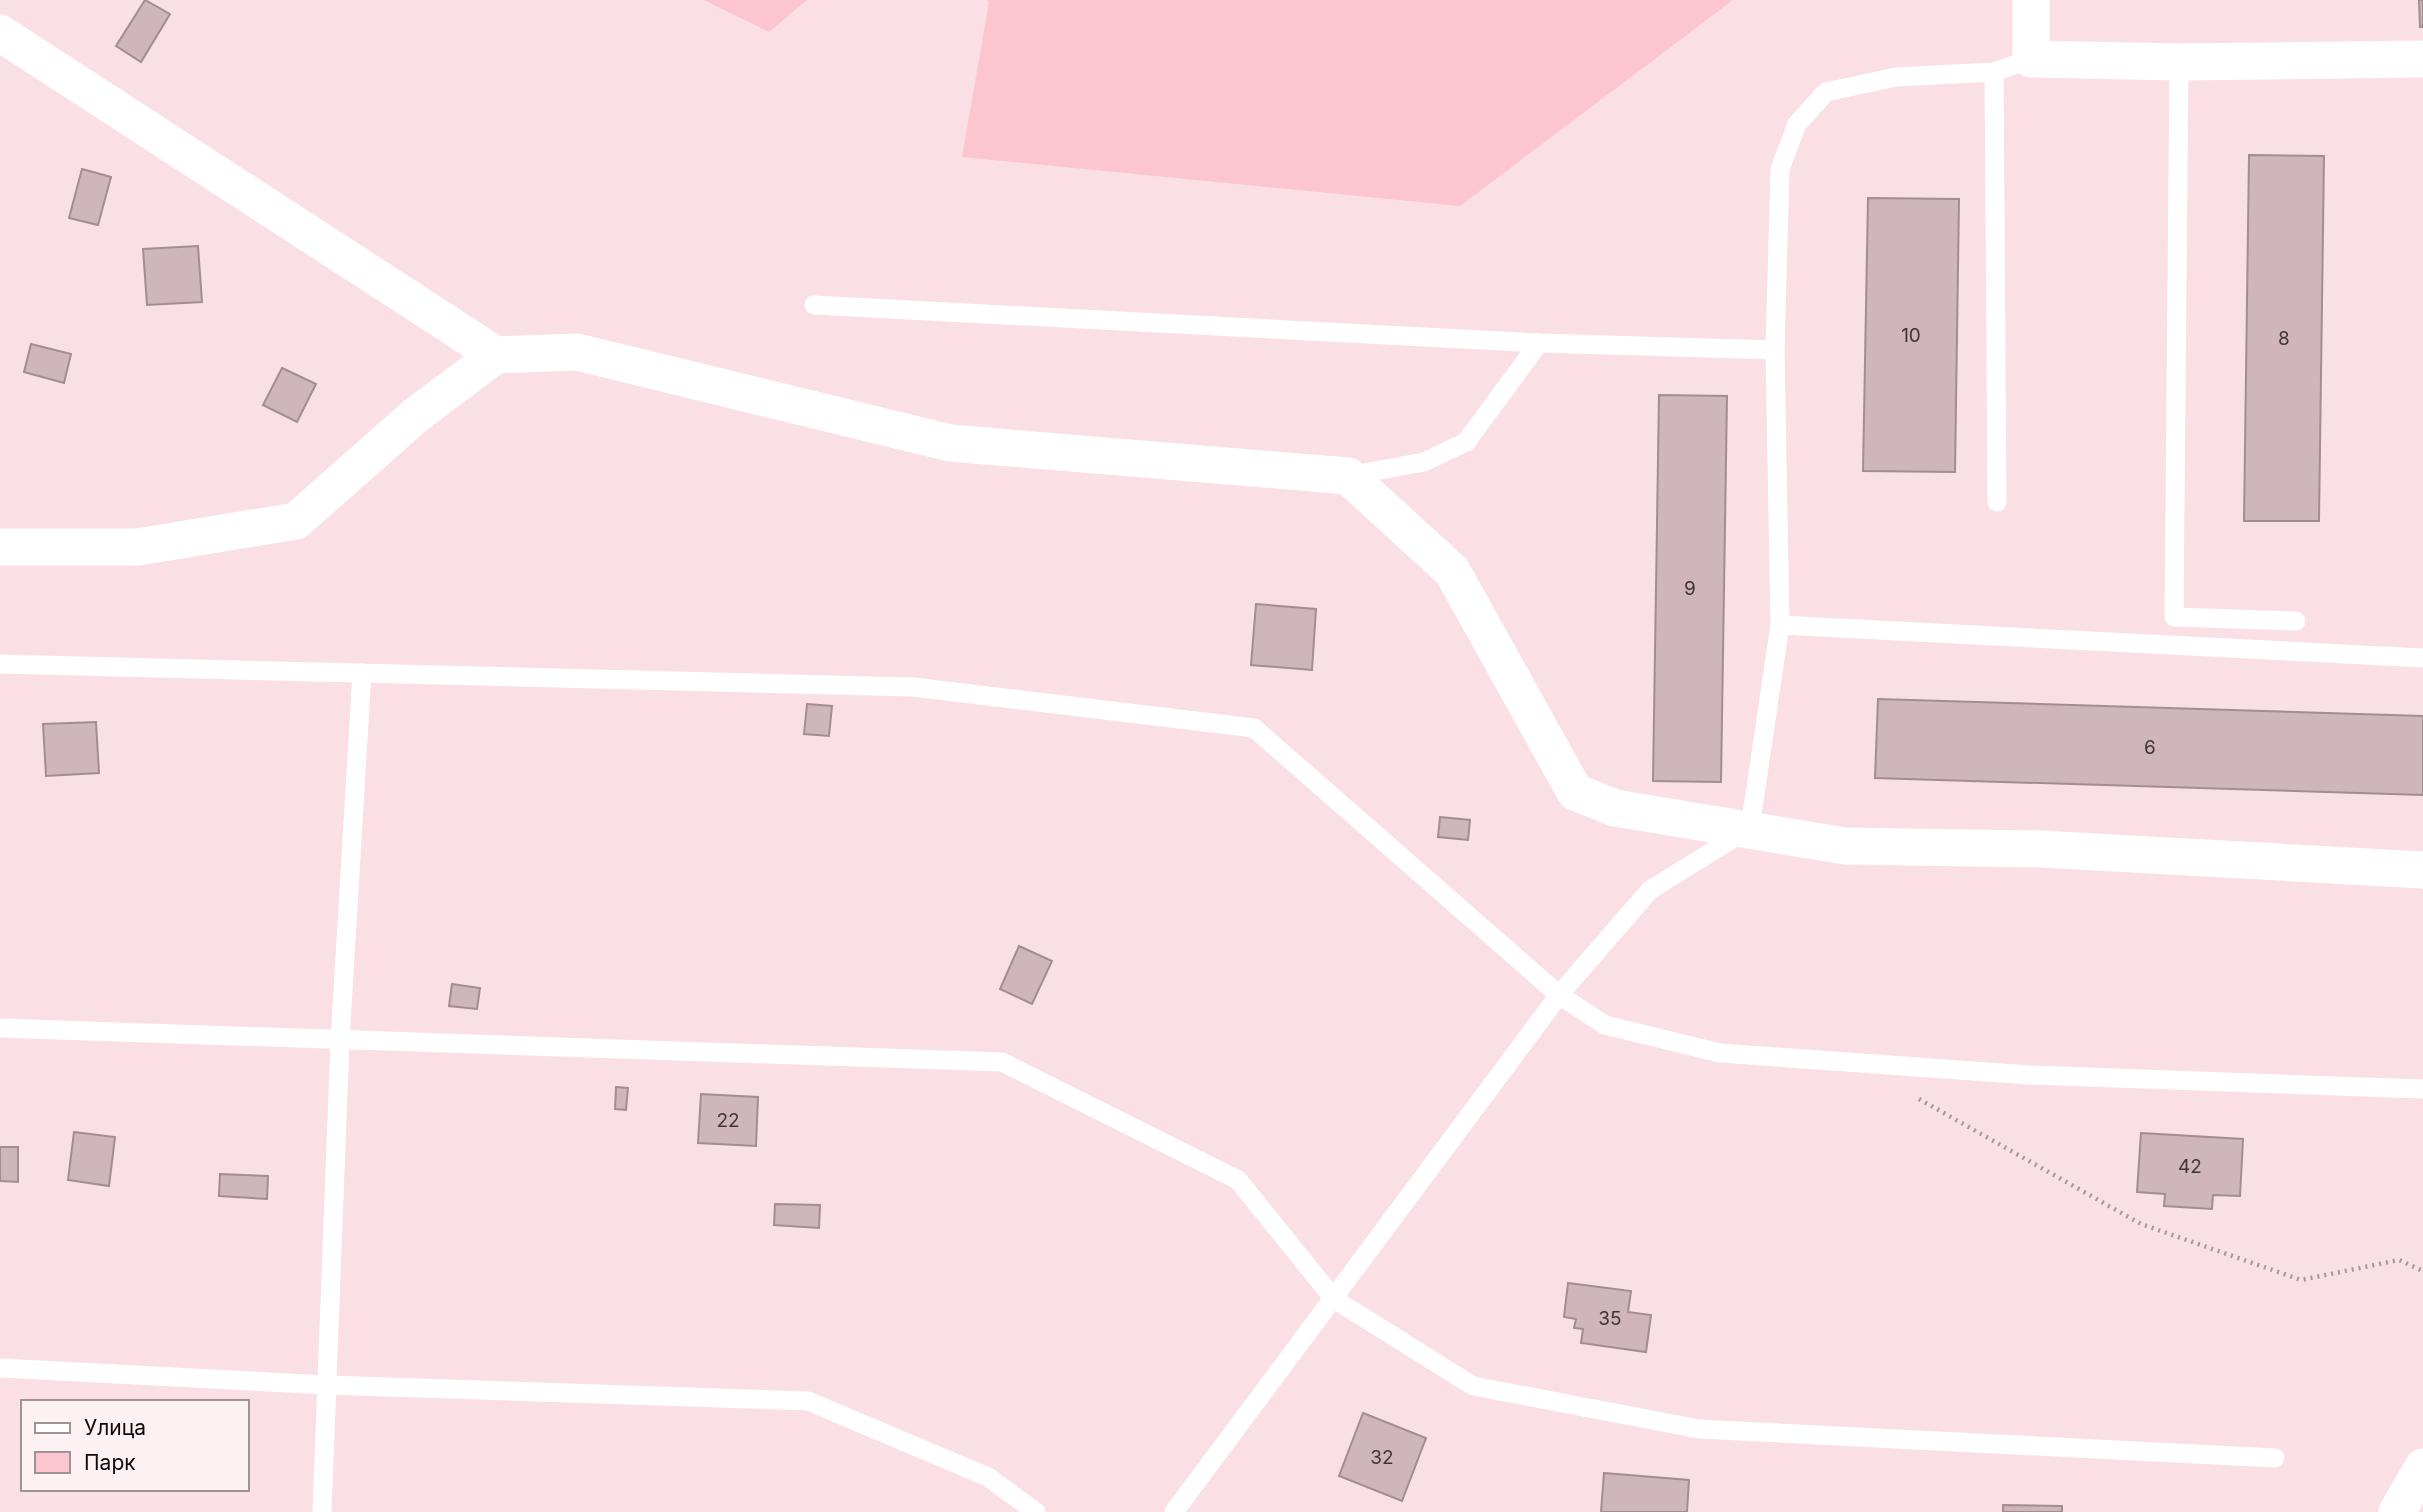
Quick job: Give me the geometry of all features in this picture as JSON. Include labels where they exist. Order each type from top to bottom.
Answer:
[{"type":"street","points":[[2031,0],[2031,59],[2179,62],[2423,59]]},
{"type":"street","points":[[0,33],[496,355]]},
{"type":"street","points":[[0,547],[138,547],[296,521],[416,415],[496,355],[577,352],[950,443],[1348,476],[1452,572],[1575,792],[1615,808],[1750,828],[1845,846],[2041,849],[2423,870]]},
{"type":"street","points":[[2397,1512],[2423,1467]]},
{"type":"lane","points":[[1174,1512],[1559,995],[1650,890],[1750,828],[1780,625],[1775,349],[1780,169],[1797,124],[1826,92],[1896,77],[1994,72],[2031,59]]},
{"type":"lane","points":[[2179,62],[2174,617],[2296,621]]},
{"type":"lane","points":[[1994,72],[1997,502]]},
{"type":"lane","points":[[814,304],[1539,343],[1775,349]]},
{"type":"lane","points":[[1348,476],[1424,462],[1466,442],[1539,343]]},
{"type":"lane","points":[[1780,625],[2423,658]]},
{"type":"lane","points":[[0,664],[913,687],[1254,728],[1559,995],[1605,1026],[1720,1053],[2029,1075],[2423,1089]]},
{"type":"lane","points":[[322,1512],[340,1040],[362,673]]},
{"type":"lane","points":[[0,1028],[1002,1062],[1238,1180],[1334,1299],[1473,1386],[1699,1429],[2276,1458]]},
{"type":"lane","points":[[0,1368],[327,1385],[808,1401],[988,1477],[1036,1512]]},
{"type":"path","points":[[1914,1096],[2141,1224],[2301,1280],[2399,1260],[2423,1271]]},
{"type":"green space","points":[[704,0],[807,0],[769,32]]},
{"type":"green space","points":[[986,0],[1733,0],[1460,206],[962,157],[989,2]]},
{"type":"building","points":[[145,0],[170,14],[141,62],[116,46]]},
{"type":"building","points":[[2419,0],[2423,0],[2423,27],[2420,27]]},
{"type":"building","points":[[2249,155],[2324,156],[2319,521],[2244,521]]},
{"type":"building","points":[[82,169],[111,177],[98,225],[69,218]]},
{"type":"building","points":[[1868,198],[1959,199],[1955,472],[1863,471]]},
{"type":"building","points":[[198,246],[202,302],[147,305],[143,249]]},
{"type":"building","points":[[31,344],[71,354],[64,383],[24,372]]},
{"type":"building","points":[[282,368],[316,384],[297,422],[263,405]]},
{"type":"building","points":[[1659,395],[1727,396],[1721,782],[1653,781]]},
{"type":"building","points":[[1256,604],[1316,609],[1312,670],[1251,665]]},
{"type":"building","points":[[1878,699],[2423,716],[2423,795],[1875,778]]},
{"type":"building","points":[[807,704],[832,706],[829,736],[804,734]]},
{"type":"building","points":[[96,722],[99,773],[46,776],[43,724]]},
{"type":"building","points":[[1440,817],[1470,820],[1468,840],[1438,837]]},
{"type":"building","points":[[1019,946],[1052,961],[1032,1004],[1000,989]]},
{"type":"building","points":[[452,984],[480,988],[477,1009],[449,1006]]},
{"type":"building","points":[[616,1087],[628,1088],[626,1110],[615,1109]]},
{"type":"building","points":[[701,1094],[758,1097],[756,1146],[698,1143]]},
{"type":"building","points":[[74,1132],[115,1137],[109,1186],[68,1180]]},
{"type":"building","points":[[2141,1133],[2243,1139],[2240,1196],[2213,1195],[2212,1209],[2164,1206],[2165,1194],[2137,1192]]},
{"type":"building","points":[[0,1147],[18,1147],[18,1182],[0,1181]]},
{"type":"building","points":[[220,1174],[268,1176],[267,1199],[219,1196]]},
{"type":"building","points":[[775,1204],[820,1205],[819,1228],[774,1225]]},
{"type":"building","points":[[1568,1283],[1631,1291],[1628,1312],[1651,1315],[1646,1352],[1581,1343],[1583,1329],[1574,1328],[1576,1319],[1564,1317]]},
{"type":"building","points":[[1363,1413],[1426,1438],[1402,1501],[1339,1476]]},
{"type":"building","points":[[1604,1473],[1689,1480],[1687,1512],[1601,1512]]},
{"type":"building","points":[[2003,1505],[2062,1506],[2062,1512],[2003,1512]]}]
